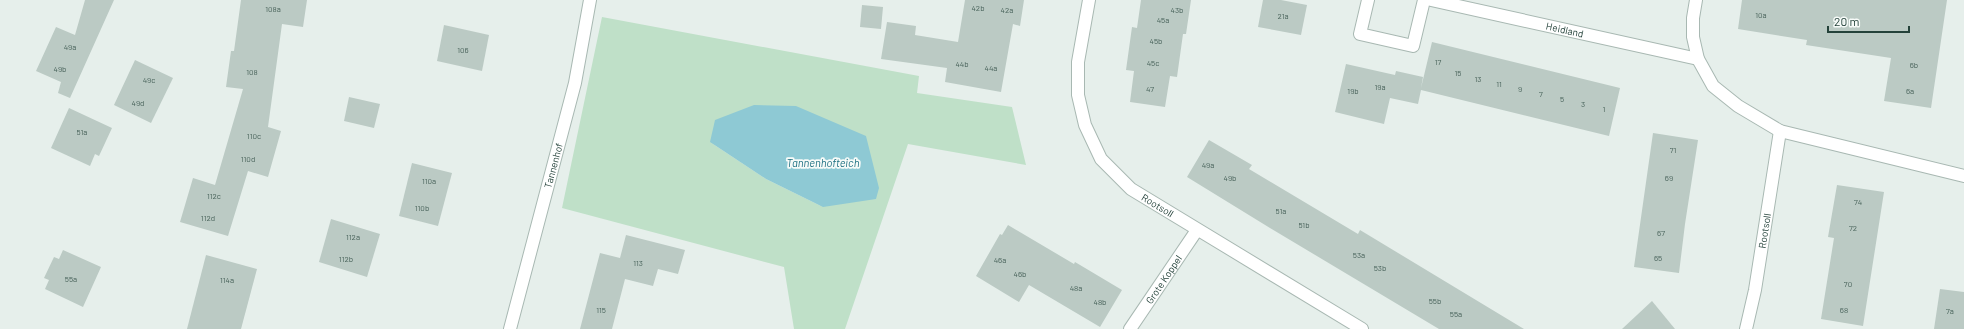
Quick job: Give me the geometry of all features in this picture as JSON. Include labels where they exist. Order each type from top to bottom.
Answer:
[{"type":"street","name":"Tannenhof","points":[[510,329],[575,83],[590,0]]},
{"type":"street","name":"Rootsoll","points":[[1088,0],[1078,62],[1078,95],[1088,132],[1101,159],[1131,189],[1362,329]]},
{"type":"street","points":[[1368,0],[1360,34],[1413,46],[1424,0]]},
{"type":"street","name":"Heidland","points":[[1431,0],[1698,59]]},
{"type":"street","points":[[1696,0],[1693,18],[1693,37],[1698,59],[1713,86],[1738,106],[1780,131],[1964,176]]},
{"type":"street","name":"Rootsoll","points":[[1746,329],[1755,290],[1780,131]]},
{"type":"street","name":"Grote Koppel","points":[[1130,329],[1197,230]]},
{"type":"green space","points":[[602,17],[919,76],[917,93],[1012,107],[1026,165],[908,144],[845,329],[794,329],[784,267],[562,208]],"holes":[[[710,142],[823,207],[766,179]]]},
{"type":"water","name":"Tannenhofteich","points":[[754,105],[796,106],[866,136],[879,188],[876,199],[823,207],[766,179],[710,142],[715,120]]},
{"type":"building","points":[[85,0],[114,0],[70,98],[58,93],[61,82],[36,71],[56,27],[75,35]]},
{"type":"building","points":[[241,0],[307,0],[303,27],[282,24],[268,127],[281,131],[268,177],[248,171],[228,236],[180,222],[193,178],[215,185],[243,89],[226,87],[231,51],[234,51]]},
{"type":"building","points":[[965,0],[1024,0],[1020,26],[1013,24],[1001,92],[945,82],[947,68],[881,59],[887,22],[916,26],[915,35],[958,42]]},
{"type":"building","points":[[1141,0],[1191,0],[1186,34],[1183,34],[1177,77],[1170,76],[1165,107],[1130,102],[1134,71],[1126,70],[1132,27],[1137,28]]},
{"type":"building","points":[[1263,0],[1281,0],[1307,5],[1301,35],[1258,27]]},
{"type":"building","points":[[1742,0],[1947,0],[1931,108],[1884,101],[1891,58],[1806,45],[1807,40],[1738,29]]},
{"type":"building","points":[[862,5],[883,7],[881,29],[860,27]]},
{"type":"building","points":[[444,25],[489,35],[482,71],[437,61]]},
{"type":"building","points":[[1432,42],[1620,88],[1609,136],[1421,90],[1418,104],[1390,98],[1384,124],[1335,112],[1346,64],[1395,75],[1396,71],[1423,77],[1421,88]]},
{"type":"building","points":[[135,60],[173,78],[151,123],[114,105]]},
{"type":"building","points":[[349,97],[380,104],[374,128],[344,121]]},
{"type":"building","points":[[69,108],[112,128],[99,156],[95,154],[90,166],[51,148]]},
{"type":"building","points":[[1653,133],[1698,140],[1679,273],[1634,267]]},
{"type":"building","points":[[1209,140],[1252,165],[1249,169],[1358,234],[1360,230],[1524,329],[1439,329],[1270,228],[1187,177]]},
{"type":"building","points":[[412,163],[452,173],[438,226],[399,216]]},
{"type":"building","points":[[1837,185],[1884,192],[1863,326],[1821,319],[1834,238],[1828,237]]},
{"type":"building","points":[[331,219],[380,234],[367,277],[319,262]]},
{"type":"building","points":[[1008,225],[1122,290],[1100,327],[1029,285],[1019,302],[976,276],[1000,234],[1002,235]]},
{"type":"building","points":[[626,235],[685,250],[678,274],[658,269],[653,286],[625,279],[612,329],[580,329],[600,253],[620,258]]},
{"type":"building","points":[[63,250],[101,267],[83,307],[45,289],[49,280],[44,278],[54,257],[59,259]]},
{"type":"building","points":[[206,255],[257,269],[241,329],[187,329]]},
{"type":"building","points":[[1940,289],[1964,292],[1964,329],[1934,329]]},
{"type":"building","points":[[1652,301],[1675,329],[1622,329]]}]
